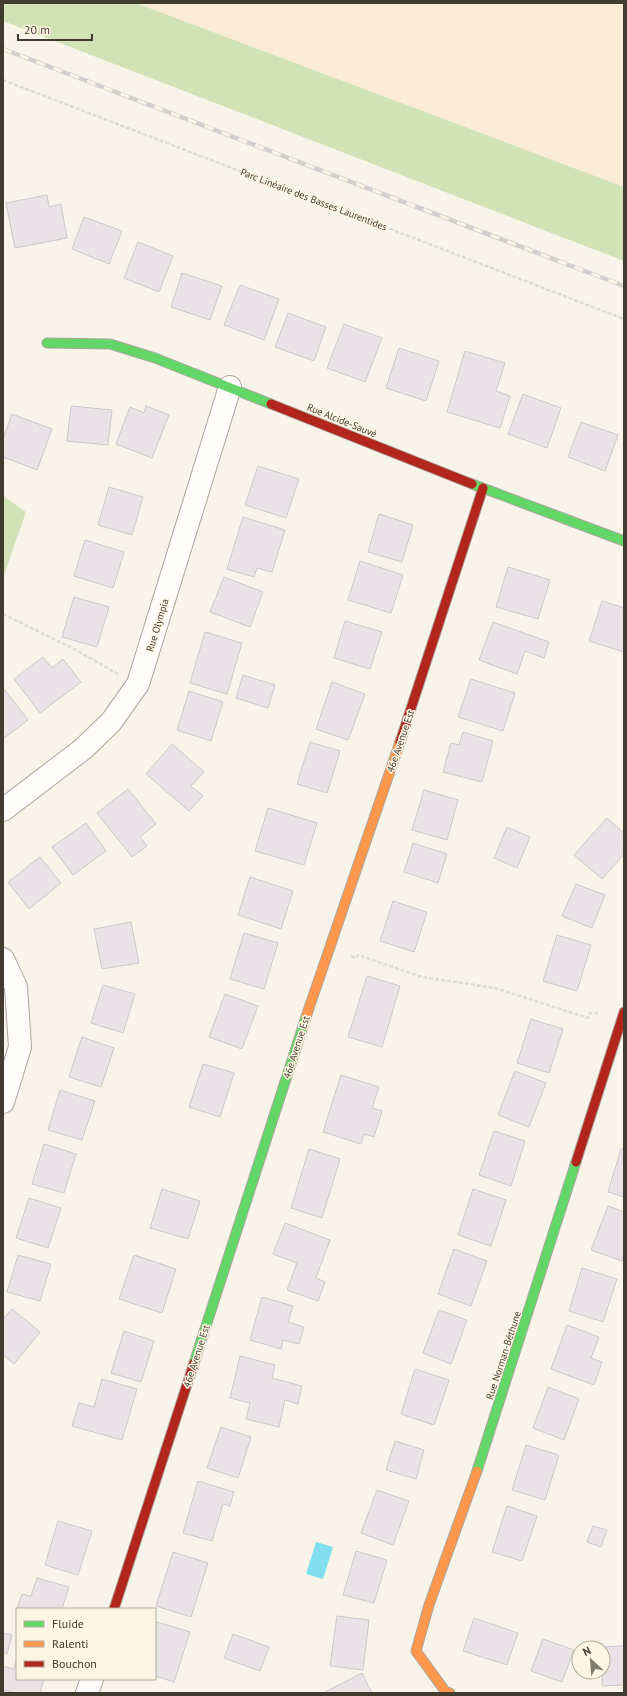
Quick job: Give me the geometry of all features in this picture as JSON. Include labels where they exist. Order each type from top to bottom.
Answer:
[{"type":"street","name":"Rue Alcide-Sauvé","points":[[47,343],[110,344],[155,358],[624,542]]},
{"type":"street","name":"Rue Olympia","points":[[3,810],[100,733],[111,722],[138,684],[230,387]]},
{"type":"street","name":"46e Avenue Est","points":[[114,1608],[327,951],[425,668],[484,488]]},
{"type":"street","points":[[3,959],[16,987],[20,1047],[3,1102]]},
{"type":"street","name":"Rue Norman-Béthune","points":[[450,1693],[445,1691],[416,1651],[429,1605],[487,1442],[624,1012]]},
{"type":"street","points":[[87,1693],[92,1680]]},
{"type":"path","name":"Parc Linéaire des Basses Laurentides","points":[[3,80],[624,319]]},
{"type":"path","points":[[3,614],[74,649],[138,684]]},
{"type":"path","points":[[348,954],[356,958],[358,955],[422,977],[495,988],[588,1018],[590,1013],[602,1014]]},
{"type":"shaded area","points":[[136,3],[624,3],[624,187]]},
{"type":"green space","points":[[3,3],[136,3],[624,187],[624,261],[3,21]]},
{"type":"green space","points":[[3,496],[26,512],[3,578]]},
{"type":"water","points":[[316,1542],[333,1547],[323,1579],[306,1574]]},
{"type":"building","points":[[47,195],[49,207],[61,204],[67,238],[15,248],[6,203]]},
{"type":"building","points":[[84,217],[122,231],[109,264],[72,249]]},
{"type":"building","points":[[138,242],[173,256],[159,292],[124,278]]},
{"type":"building","points":[[182,273],[222,286],[210,320],[171,307]]},
{"type":"building","points":[[240,285],[279,299],[264,340],[224,325]]},
{"type":"building","points":[[288,313],[326,327],[314,361],[275,347]]},
{"type":"building","points":[[344,324],[382,338],[365,382],[327,368]]},
{"type":"building","points":[[399,348],[439,361],[426,401],[386,388]]},
{"type":"building","points":[[465,351],[505,363],[496,391],[510,396],[500,428],[447,412]]},
{"type":"building","points":[[523,394],[561,408],[547,448],[508,434]]},
{"type":"building","points":[[71,406],[112,410],[108,445],[67,441]]},
{"type":"building","points":[[146,406],[169,415],[152,458],[116,444],[130,407],[144,413]]},
{"type":"building","points":[[12,414],[52,429],[37,470],[3,457],[3,439]]},
{"type":"building","points":[[581,422],[618,435],[605,471],[568,457]]},
{"type":"building","points":[[258,466],[299,479],[286,518],[245,505]]},
{"type":"building","points":[[109,487],[143,497],[132,535],[98,525]]},
{"type":"building","points":[[379,514],[413,525],[402,562],[368,552]]},
{"type":"building","points":[[243,517],[285,530],[272,572],[257,568],[254,577],[227,569]]},
{"type":"building","points":[[85,540],[124,552],[113,588],[74,576]]},
{"type":"building","points":[[360,561],[403,575],[391,613],[348,600]]},
{"type":"building","points":[[508,567],[550,580],[538,619],[496,607]]},
{"type":"building","points":[[224,577],[263,592],[250,627],[210,612]]},
{"type":"building","points":[[74,597],[109,607],[97,647],[62,637]]},
{"type":"building","points":[[602,601],[624,608],[624,652],[589,641]]},
{"type":"building","points":[[345,621],[382,632],[370,669],[334,658]]},
{"type":"building","points":[[493,622],[549,642],[544,658],[525,651],[517,674],[479,660]]},
{"type":"building","points":[[205,632],[242,643],[227,694],[190,683]]},
{"type":"building","points":[[43,657],[52,668],[63,659],[81,682],[40,713],[14,679]]},
{"type":"building","points":[[243,675],[275,685],[268,708],[236,698]]},
{"type":"building","points":[[471,679],[515,693],[503,731],[458,717]]},
{"type":"building","points":[[332,682],[365,694],[348,740],[316,729]]},
{"type":"building","points":[[5,690],[28,720],[3,739],[3,692]]},
{"type":"building","points":[[189,691],[223,702],[211,741],[177,730]]},
{"type":"building","points":[[463,732],[493,741],[482,782],[443,772],[451,743],[459,745]]},
{"type":"building","points":[[310,742],[340,751],[327,793],[297,784]]},
{"type":"building","points":[[172,744],[204,772],[191,786],[203,796],[189,811],[146,774]]},
{"type":"building","points":[[128,789],[156,824],[140,837],[147,846],[132,857],[97,813]]},
{"type":"building","points":[[424,790],[458,800],[447,840],[412,830]]},
{"type":"building","points":[[268,808],[317,823],[304,865],[255,851]]},
{"type":"building","points":[[607,818],[624,833],[624,854],[602,879],[574,855]]},
{"type":"building","points":[[86,823],[106,851],[73,875],[52,847]]},
{"type":"building","points":[[507,827],[530,837],[517,868],[494,858]]},
{"type":"building","points":[[413,843],[447,854],[438,883],[404,872]]},
{"type":"building","points":[[40,857],[61,883],[29,909],[8,882]]},
{"type":"building","points":[[250,877],[293,891],[281,929],[238,915]]},
{"type":"building","points":[[576,884],[605,895],[592,928],[562,916]]},
{"type":"building","points":[[393,901],[427,912],[414,952],[380,941]]},
{"type":"building","points":[[131,922],[139,963],[102,969],[94,929]]},
{"type":"building","points":[[244,933],[278,943],[264,989],[230,979]]},
{"type":"building","points":[[557,935],[591,945],[577,991],[543,981]]},
{"type":"building","points":[[367,976],[400,986],[382,1047],[348,1037]]},
{"type":"building","points":[[103,985],[135,994],[123,1033],[91,1023]]},
{"type":"building","points":[[225,994],[258,1006],[242,1049],[209,1037]]},
{"type":"building","points":[[531,1019],[563,1029],[549,1073],[517,1063]]},
{"type":"building","points":[[82,1037],[114,1048],[101,1087],[69,1077]]},
{"type":"building","points":[[203,1064],[234,1073],[220,1117],[189,1107]]},
{"type":"building","points":[[515,1071],[546,1083],[529,1127],[498,1115]]},
{"type":"building","points":[[341,1075],[379,1087],[372,1108],[382,1111],[374,1137],[364,1134],[361,1144],[323,1132]]},
{"type":"building","points":[[60,1090],[95,1101],[82,1140],[48,1130]]},
{"type":"building","points":[[494,1131],[525,1141],[511,1186],[479,1175]]},
{"type":"building","points":[[44,1144],[76,1154],[64,1193],[32,1184]]},
{"type":"building","points":[[309,1149],[340,1159],[322,1218],[291,1208]]},
{"type":"building","points":[[621,1149],[624,1149],[624,1197],[608,1192]]},
{"type":"building","points":[[162,1189],[200,1201],[188,1239],[150,1228]]},
{"type":"building","points":[[473,1189],[506,1200],[491,1246],[458,1235]]},
{"type":"building","points":[[29,1198],[61,1208],[48,1248],[16,1238]]},
{"type":"building","points":[[608,1206],[624,1212],[624,1254],[622,1261],[591,1250]]},
{"type":"building","points":[[285,1223],[330,1240],[316,1278],[325,1282],[318,1301],[287,1290],[297,1263],[273,1254]]},
{"type":"building","points":[[454,1249],[487,1261],[471,1306],[438,1294]]},
{"type":"building","points":[[18,1255],[51,1264],[40,1301],[7,1292]]},
{"type":"building","points":[[134,1255],[176,1269],[162,1313],[119,1299]]},
{"type":"building","points":[[582,1268],[617,1279],[603,1322],[569,1311]]},
{"type":"building","points":[[262,1297],[293,1306],[288,1322],[304,1327],[299,1344],[283,1340],[281,1349],[250,1340]]},
{"type":"building","points":[[12,1309],[40,1332],[14,1364],[3,1355],[3,1319]]},
{"type":"building","points":[[439,1310],[467,1320],[451,1364],[423,1353]]},
{"type":"building","points":[[567,1325],[599,1337],[591,1358],[602,1362],[594,1385],[551,1369]]},
{"type":"building","points":[[124,1331],[154,1341],[141,1382],[111,1373]]},
{"type":"building","points":[[240,1356],[275,1365],[272,1378],[302,1386],[298,1404],[285,1400],[279,1427],[246,1419],[250,1403],[230,1398]]},
{"type":"building","points":[[415,1369],[449,1380],[434,1425],[401,1414]]},
{"type":"building","points":[[102,1379],[137,1389],[122,1440],[72,1426],[79,1403],[94,1407]]},
{"type":"building","points":[[548,1387],[579,1399],[564,1440],[533,1428]]},
{"type":"building","points":[[221,1427],[251,1437],[238,1478],[207,1468]]},
{"type":"building","points":[[395,1441],[424,1450],[416,1479],[386,1470]]},
{"type":"building","points":[[526,1445],[559,1455],[545,1500],[512,1490]]},
{"type":"building","points":[[198,1481],[234,1492],[230,1506],[223,1504],[212,1541],[183,1533]]},
{"type":"building","points":[[377,1490],[409,1501],[393,1545],[361,1533]]},
{"type":"building","points":[[507,1506],[537,1516],[522,1561],[492,1552]]},
{"type":"building","points":[[58,1521],[92,1531],[78,1575],[45,1565]]},
{"type":"building","points":[[593,1526],[607,1530],[601,1547],[587,1542]]},
{"type":"building","points":[[356,1551],[387,1560],[374,1603],[343,1595]]},
{"type":"building","points":[[173,1552],[208,1563],[191,1617],[156,1606]]},
{"type":"building","points":[[37,1578],[69,1587],[62,1608],[17,1608],[22,1594],[31,1596]]},
{"type":"building","points":[[337,1616],[369,1620],[363,1670],[330,1666]]},
{"type":"building","points":[[474,1618],[518,1633],[507,1665],[463,1651]]},
{"type":"building","points":[[157,1622],[190,1632],[174,1682],[156,1676]]},
{"type":"building","points":[[3,1633],[12,1635],[7,1654],[3,1652]]},
{"type":"building","points":[[233,1634],[269,1647],[260,1671],[224,1658]]},
{"type":"building","points":[[543,1639],[571,1649],[571,1658],[562,1682],[531,1671]]},
{"type":"building","points":[[624,1646],[624,1685],[602,1686],[602,1680],[611,1680],[611,1647]]},
{"type":"building","points":[[16,1662],[16,1680],[44,1680],[40,1693],[15,1693],[3,1690],[3,1666],[14,1669]]},
{"type":"building","points":[[362,1673],[372,1693],[323,1693]]},
{"type":"railway","points":[[3,49],[624,286]]},
{"type":"traffic: fast","points":[[47,343],[110,344],[155,358],[271,404]]},
{"type":"traffic: fast","points":[[472,484],[624,541]]},
{"type":"traffic: fast","points":[[194,1363],[306,1017]]},
{"type":"traffic: fast","points":[[477,1471],[576,1162]]},
{"type":"traffic: slow","points":[[306,1017],[400,742]]},
{"type":"traffic: slow","points":[[450,1693],[445,1691],[416,1651],[429,1605],[477,1471]]},
{"type":"traffic: jam","points":[[271,404],[472,484]]},
{"type":"traffic: jam","points":[[400,742],[483,488]]},
{"type":"traffic: jam","points":[[576,1162],[624,1012]]},
{"type":"traffic: jam","points":[[114,1608],[194,1363]]}]
